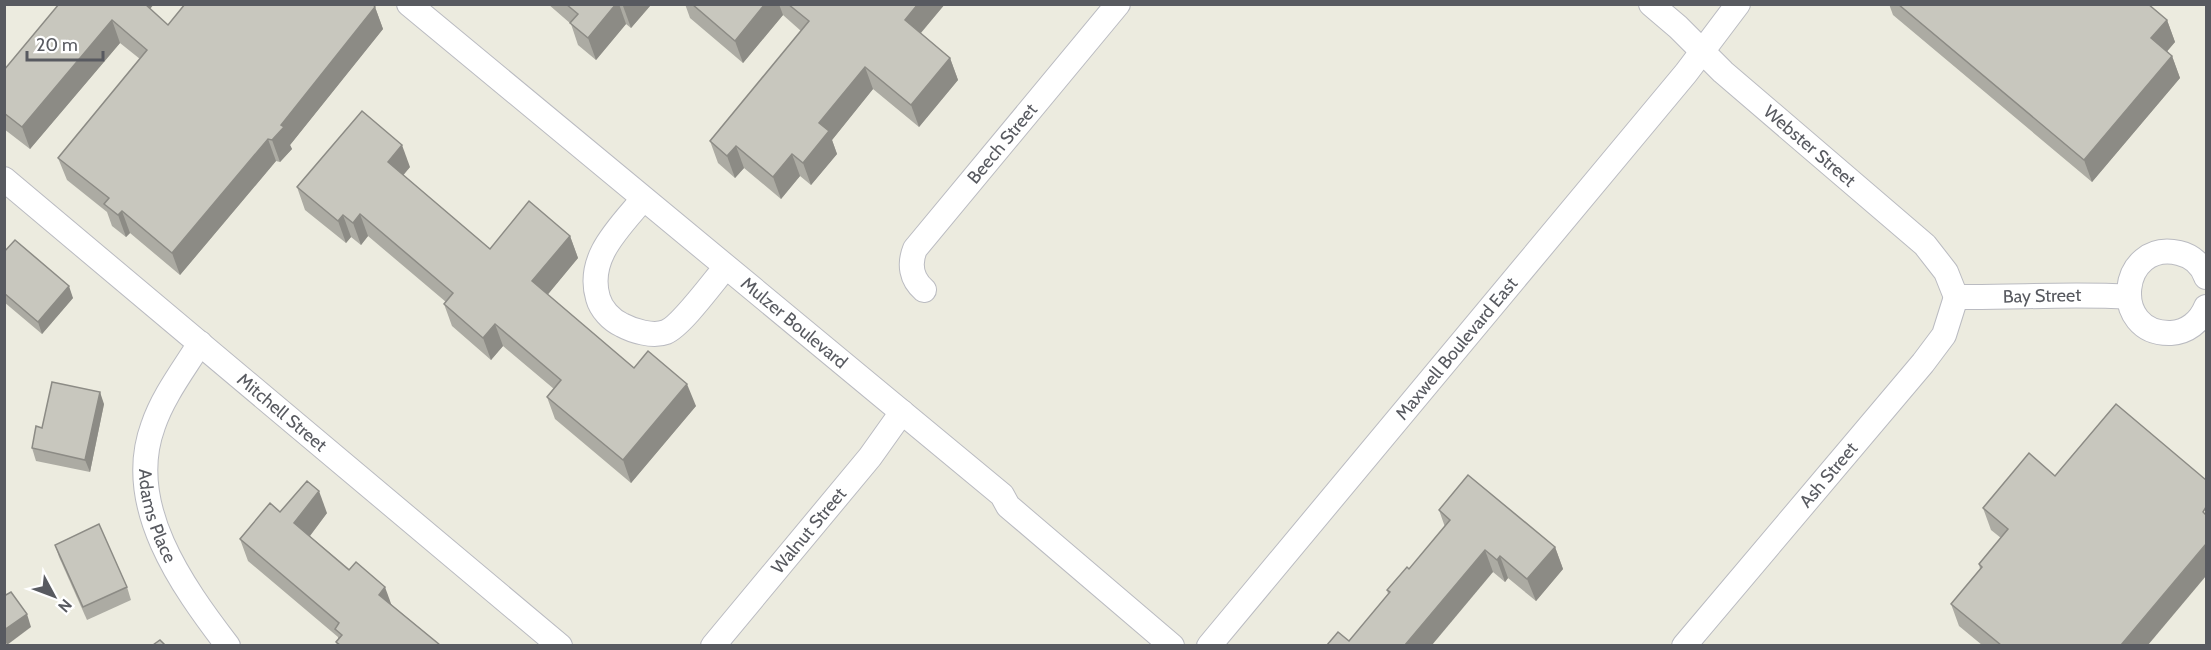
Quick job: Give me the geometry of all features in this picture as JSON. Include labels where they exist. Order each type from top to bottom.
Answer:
[{"type":"street","name":"Mulzer Boulevard","points":[[409,4],[725,268],[1002,495],[1008,506],[1172,645]]},
{"type":"street","name":"Beech Street","points":[[924,290],[912,275],[911,260],[915,249],[1118,4]]},
{"type":"street","name":"Webster Street","points":[[1651,4],[1925,245],[1946,272],[1956,297]]},
{"type":"street","name":"Maxwell Boulevard East","points":[[1209,645],[1686,73],[1738,4]]},
{"type":"street","name":"Mitchell Street","points":[[4,179],[560,645]]},
{"type":"street","points":[[643,199],[606,245],[596,266],[594,286],[601,306],[619,324],[639,333],[666,332],[684,316],[725,268]]},
{"type":"street","points":[[2206,277],[2199,265],[2185,255],[2160,252],[2145,260],[2133,272],[2129,297],[2139,320],[2161,332],[2186,329],[2199,319],[2206,307]]},
{"type":"street","name":"Bay Street","points":[[1956,297],[2015,298],[2079,294],[2129,297]]},
{"type":"street","name":"Ash Street","points":[[1684,645],[1923,363],[1944,335],[1956,297]]},
{"type":"street","name":"Adams Place","points":[[200,343],[164,401],[153,426],[148,444],[146,481],[150,503],[168,557],[194,602],[228,645]]},
{"type":"street","name":"Walnut Street","points":[[713,645],[870,457],[902,412]]},
{"type":"building","points":[[59,4],[145,4],[168,25],[185,4],[373,4],[375,7],[281,125],[284,127],[272,140],[268,139],[172,253],[122,211],[118,215],[104,204],[109,198],[58,158],[147,50],[112,20],[22,127],[4,113],[4,70]]},
{"type":"building","points":[[566,4],[616,4],[588,38],[570,23],[578,14]]},
{"type":"building","points":[[692,4],[765,4],[735,41]]},
{"type":"building","points":[[788,4],[918,4],[905,20],[950,58],[911,105],[865,67],[819,123],[829,131],[803,163],[792,154],[773,177],[736,146],[727,156],[710,141],[809,21]]},
{"type":"building","points":[[1898,4],[2148,4],[2167,20],[2151,38],[2172,56],[2084,160]]},
{"type":"building","points":[[362,111],[402,145],[388,162],[490,249],[529,201],[570,236],[532,281],[634,368],[648,351],[687,384],[623,460],[547,397],[561,380],[495,324],[483,338],[444,304],[453,293],[360,214],[353,223],[343,215],[338,221],[297,187]]},
{"type":"building","points":[[15,240],[69,286],[38,322],[4,293],[4,252]]},
{"type":"building","points":[[52,382],[100,392],[85,460],[32,448],[36,426],[42,428]]},
{"type":"building","points":[[2116,404],[2206,480],[2206,507],[2203,512],[2206,515],[2206,544],[2121,645],[2001,645],[1951,604],[1982,567],[1979,564],[2008,529],[1983,508],[2029,453],[2055,476]]},
{"type":"building","points":[[1468,475],[1555,547],[1527,579],[1500,556],[1497,560],[1485,550],[1405,645],[1327,645],[1338,632],[1349,641],[1390,592],[1387,590],[1407,567],[1409,569],[1450,520],[1439,510]]},
{"type":"building","points":[[307,481],[319,491],[294,523],[349,570],[356,562],[385,587],[379,595],[440,645],[340,645],[336,642],[342,635],[335,629],[339,623],[240,539],[270,503],[280,512]]},
{"type":"building","points":[[99,524],[127,587],[83,607],[55,545]]},
{"type":"building","points":[[11,592],[27,614],[4,630],[4,596]]},
{"type":"building","points":[[160,640],[165,645],[153,645]]}]
